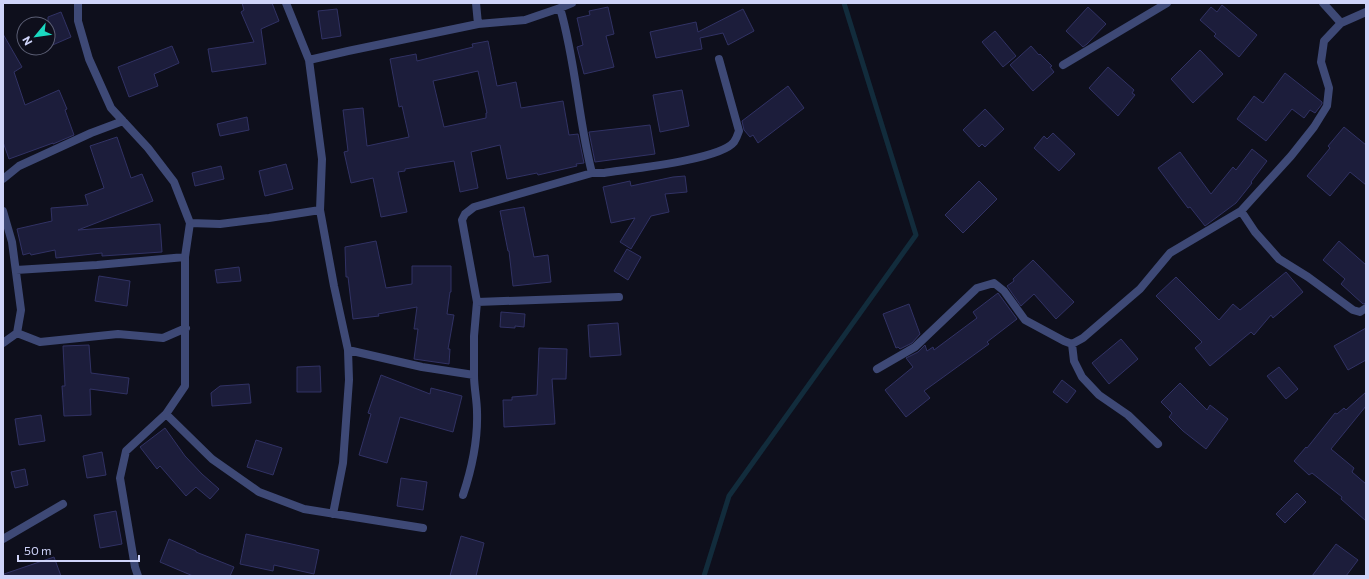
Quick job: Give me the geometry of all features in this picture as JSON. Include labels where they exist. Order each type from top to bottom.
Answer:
[{"type":"street","points":[[78,3],[78,21],[89,59],[111,108],[148,148],[174,182],[190,223],[185,257],[186,386],[166,414],[126,451],[120,478],[135,567],[138,576]]},
{"type":"street","points":[[286,3],[309,60],[322,159],[320,210],[348,350],[349,380],[343,463],[333,514]]},
{"type":"street","points":[[476,3],[478,24]]},
{"type":"street","points":[[309,60],[478,24],[525,20],[572,3]]},
{"type":"street","points":[[1063,65],[1167,3]]},
{"type":"street","points":[[1323,3],[1341,23]]},
{"type":"street","points":[[560,8],[566,26],[579,96],[587,153],[592,173]]},
{"type":"street","points":[[877,369],[915,347],[977,288],[994,283],[1004,291],[1026,320],[1072,344],[1083,338],[1140,289],[1170,253],[1241,211],[1292,156],[1314,127],[1327,106],[1328,88],[1321,62],[1324,41],[1341,23],[1366,12]]},
{"type":"street","points":[[463,495],[471,470],[476,439],[477,412],[474,375],[474,336],[477,302],[462,220],[465,214],[474,207],[592,173],[604,173],[686,161],[726,149],[734,142],[739,131],[719,59]]},
{"type":"street","points":[[3,178],[19,166],[91,133],[123,121]]},
{"type":"street","points":[[190,223],[220,224],[320,210]]},
{"type":"street","points":[[3,211],[12,242],[21,310],[17,333],[3,342]]},
{"type":"street","points":[[1241,211],[1255,232],[1279,259],[1353,310],[1360,312],[1366,308]]},
{"type":"street","points":[[16,270],[185,257]]},
{"type":"street","points":[[477,302],[619,298]]},
{"type":"street","points":[[17,333],[40,342],[118,334],[163,338],[186,328]]},
{"type":"street","points":[[1072,344],[1074,361],[1082,377],[1099,395],[1128,415],[1158,444]]},
{"type":"street","points":[[348,350],[422,367],[474,375]]},
{"type":"street","points":[[166,414],[212,459],[259,492],[304,509],[423,528]]},
{"type":"street","points":[[3,538],[63,504]]},
{"type":"building","points":[[242,3],[272,3],[279,21],[261,29],[266,64],[212,72],[208,49],[254,42],[241,12],[244,10]]},
{"type":"building","points":[[1222,5],[1257,35],[1239,57],[1214,36],[1216,34],[1200,20],[1211,7],[1217,12]]},
{"type":"building","points":[[608,7],[614,34],[606,36],[614,67],[584,74],[577,47],[583,45],[577,18],[590,15],[589,11]]},
{"type":"building","points":[[1088,7],[1106,24],[1083,47],[1066,31]]},
{"type":"building","points":[[337,9],[341,36],[322,39],[318,11]]},
{"type":"building","points":[[743,9],[754,31],[728,45],[723,33],[700,38],[702,49],[656,58],[650,32],[696,22],[698,32]]},
{"type":"building","points":[[61,12],[71,37],[56,44],[56,16],[51,16]]},
{"type":"building","points":[[995,31],[1016,56],[1003,67],[982,42]]},
{"type":"building","points":[[3,34],[22,67],[14,72],[25,105],[59,90],[67,109],[65,110],[74,135],[9,159],[3,142]]},
{"type":"building","points":[[488,41],[497,86],[516,82],[521,108],[563,101],[569,135],[578,134],[584,163],[538,175],[537,173],[507,179],[500,145],[471,152],[478,188],[460,192],[454,161],[405,169],[405,171],[398,172],[407,212],[381,217],[373,178],[351,183],[344,152],[348,151],[343,110],[363,108],[367,146],[409,137],[402,106],[399,107],[390,59],[416,54],[417,61],[473,47],[472,44]],"holes":[[[478,71],[487,113],[486,118],[444,127],[433,81]]]},
{"type":"building","points":[[172,46],[179,63],[154,74],[158,86],[129,97],[118,67]]},
{"type":"building","points":[[1031,46],[1052,66],[1050,67],[1054,72],[1033,91],[1010,65]]},
{"type":"building","points":[[1200,50],[1223,74],[1193,103],[1171,79]]},
{"type":"building","points":[[1108,67],[1134,90],[1132,93],[1135,95],[1118,116],[1089,88]]},
{"type":"building","points":[[1285,73],[1322,102],[1322,104],[1315,113],[1310,110],[1304,118],[1292,109],[1266,141],[1237,119],[1254,96],[1263,103]]},
{"type":"building","points":[[788,86],[804,108],[758,143],[753,135],[750,137],[744,130],[742,121]]},
{"type":"building","points":[[682,90],[689,126],[660,132],[653,95]]},
{"type":"building","points":[[985,109],[1004,129],[985,147],[982,144],[979,147],[963,130]]},
{"type":"building","points":[[247,117],[249,130],[220,136],[217,124]]},
{"type":"building","points":[[650,125],[655,154],[595,162],[589,132]]},
{"type":"building","points":[[1344,127],[1366,145],[1366,185],[1350,172],[1330,196],[1307,176],[1330,148],[1328,146]]},
{"type":"building","points":[[1053,133],[1075,154],[1059,171],[1034,148],[1044,136],[1047,139]]},
{"type":"building","points":[[117,137],[131,178],[142,174],[153,201],[78,230],[160,224],[162,252],[102,256],[102,253],[56,258],[55,250],[31,255],[30,253],[23,255],[17,229],[52,221],[51,208],[88,205],[85,195],[104,188],[90,146]]},
{"type":"building","points":[[1252,149],[1267,161],[1236,203],[1205,226],[1190,207],[1188,208],[1158,168],[1180,152],[1211,194],[1233,167],[1236,170]]},
{"type":"building","points":[[286,164],[293,189],[265,196],[259,171]]},
{"type":"building","points":[[221,166],[224,179],[195,186],[192,173]]},
{"type":"building","points":[[685,176],[687,192],[665,194],[669,212],[651,216],[631,249],[620,242],[635,218],[611,223],[603,187],[630,181],[631,186],[673,177]]},
{"type":"building","points":[[979,181],[997,199],[963,233],[945,215]]},
{"type":"building","points":[[524,207],[534,257],[548,255],[551,282],[513,286],[509,251],[500,211]]},
{"type":"building","points":[[376,241],[386,288],[412,284],[412,266],[451,266],[451,292],[447,314],[454,315],[448,349],[450,349],[449,364],[414,359],[418,329],[414,329],[417,307],[378,314],[379,316],[353,319],[348,277],[346,277],[345,247]]},
{"type":"building","points":[[1339,241],[1366,265],[1366,303],[1363,304],[1341,284],[1345,279],[1323,260]]},
{"type":"building","points":[[627,249],[641,257],[628,280],[614,271]]},
{"type":"building","points":[[1033,260],[1074,302],[1056,319],[1034,294],[1021,306],[1007,286],[1014,281],[1013,279]]},
{"type":"building","points":[[239,267],[241,281],[217,283],[215,270]]},
{"type":"building","points":[[1286,272],[1303,292],[1273,318],[1271,315],[1254,335],[1251,332],[1210,366],[1195,348],[1202,342],[1156,296],[1176,277],[1219,320],[1233,304],[1240,310]]},
{"type":"building","points":[[99,276],[130,281],[127,306],[95,301]]},
{"type":"building","points":[[998,293],[1017,319],[987,342],[989,344],[924,391],[930,398],[906,417],[885,390],[913,367],[906,358],[918,352],[925,345],[927,351],[933,347],[934,350],[977,318],[973,312]]},
{"type":"building","points":[[909,304],[920,334],[912,343],[900,349],[898,347],[896,348],[883,314]]},
{"type":"building","points":[[501,312],[525,314],[524,327],[500,327]]},
{"type":"building","points":[[618,323],[621,355],[590,357],[588,325]]},
{"type":"building","points":[[1366,328],[1366,360],[1348,370],[1334,346]]},
{"type":"building","points":[[1121,339],[1138,359],[1109,384],[1092,363]]},
{"type":"building","points":[[89,345],[91,373],[129,378],[127,394],[90,389],[91,415],[64,416],[62,386],[65,386],[63,346]]},
{"type":"building","points":[[539,348],[567,349],[566,379],[552,379],[555,424],[504,427],[503,400],[512,400],[512,397],[537,395]]},
{"type":"building","points":[[320,366],[321,392],[297,392],[297,367]]},
{"type":"building","points":[[1279,367],[1298,389],[1286,399],[1267,376]]},
{"type":"building","points":[[381,375],[430,394],[431,388],[462,396],[453,432],[400,417],[387,463],[359,455],[371,414],[368,413]]},
{"type":"building","points":[[1062,380],[1076,391],[1067,403],[1053,392]]},
{"type":"building","points":[[1180,383],[1207,410],[1210,405],[1228,419],[1206,449],[1183,431],[1169,417],[1172,413],[1161,402]]},
{"type":"building","points":[[249,384],[251,403],[212,406],[211,393],[220,386]]},
{"type":"building","points":[[1366,392],[1366,406],[1331,449],[1354,468],[1352,472],[1366,484],[1366,521],[1341,499],[1342,497],[1312,473],[1309,475],[1294,461],[1306,447],[1307,448],[1335,413],[1337,414],[1344,408],[1346,410]]},
{"type":"building","points":[[41,415],[45,441],[19,445],[15,419]]},
{"type":"building","points":[[165,428],[185,456],[219,489],[210,499],[196,487],[186,496],[160,466],[157,469],[140,447]]},
{"type":"building","points":[[256,440],[282,448],[273,475],[247,467]]},
{"type":"building","points":[[102,452],[106,475],[87,478],[83,456]]},
{"type":"building","points":[[25,469],[28,485],[15,488],[11,472]]},
{"type":"building","points":[[401,478],[427,482],[423,510],[397,506]]},
{"type":"building","points":[[1297,493],[1306,502],[1285,523],[1276,514]]},
{"type":"building","points":[[116,511],[122,544],[100,548],[94,515]]},
{"type":"building","points":[[246,534],[319,550],[314,574],[274,565],[273,571],[240,564]]},
{"type":"building","points":[[461,536],[484,543],[476,576],[450,576]]},
{"type":"building","points":[[169,539],[196,552],[234,567],[230,576],[193,576],[160,562]]},
{"type":"building","points":[[1336,544],[1358,560],[1346,576],[1312,576]]},
{"type":"building","points":[[54,557],[61,576],[5,576],[4,574]]},
{"type":"waterway","points":[[704,576],[729,496],[916,235],[844,3]]}]
